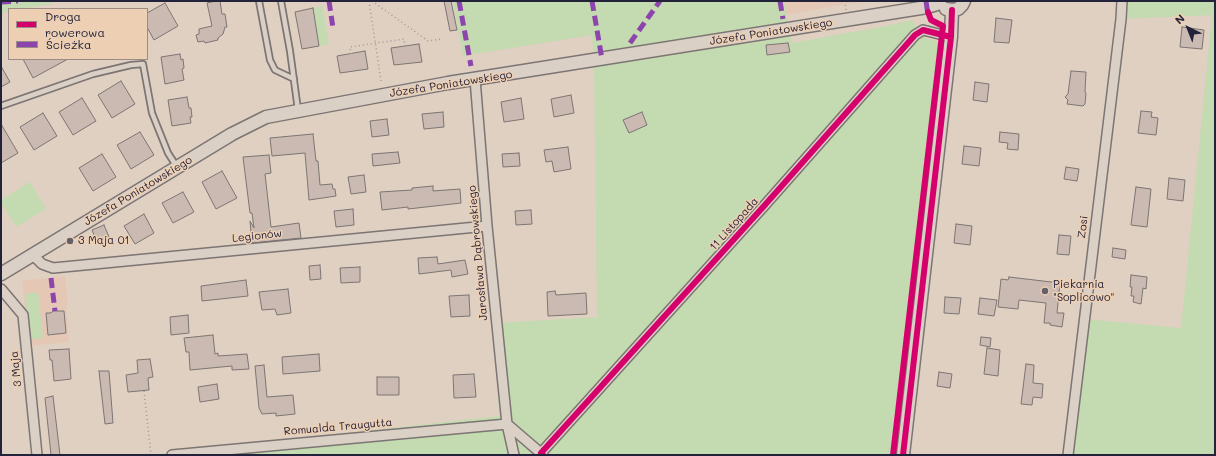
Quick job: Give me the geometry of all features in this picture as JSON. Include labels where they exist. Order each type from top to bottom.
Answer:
[{"type":"street","points":[[940,2],[944,8],[952,10],[959,8],[964,1]]},
{"type":"street","name":"Zosi","points":[[1068,455],[1122,1]]},
{"type":"street","name":"Józefa Poniatowskiego","points":[[1,274],[232,134],[266,117],[475,79],[927,7],[940,2]]},
{"type":"street","points":[[903,455],[951,37],[952,10]]},
{"type":"street","name":"11 Listopada","points":[[540,455],[764,206],[915,35],[923,30],[951,37]]},
{"type":"street","name":"Jarosława Dąbrowskiego","points":[[475,79],[487,226],[507,424],[514,455]]},
{"type":"street","name":"Legionów","points":[[33,255],[42,264],[53,268],[487,226]]},
{"type":"street","name":"3 Maja","points":[[1,288],[23,315],[37,455]]},
{"type":"street","points":[[507,424],[540,455]]},
{"type":"street","name":"Romualda Traugutta","points":[[172,455],[507,424]]},
{"type":"lane","points":[[259,1],[270,60],[275,70],[294,79]]},
{"type":"lane","points":[[281,1],[298,110]]},
{"type":"lane","points":[[1,106],[93,74],[131,65],[143,64],[152,113],[168,153],[177,167]]},
{"type":"path","points":[[370,1],[381,81]]},
{"type":"path","points":[[372,1],[428,42],[442,39]]},
{"type":"path","points":[[351,54],[350,47],[404,39],[405,46]]},
{"type":"path","points":[[144,391],[151,455]]},
{"type":"shaded area","points":[[783,1],[864,1],[785,15]]},
{"type":"shaded area","points":[[65,276],[69,342],[29,346],[22,281]]},
{"type":"green space","points":[[1,1],[58,1],[28,8],[8,8],[8,11],[1,13]]},
{"type":"green space","points":[[453,1],[784,1],[792,43],[912,20],[922,36],[939,43],[901,455],[149,455],[499,416],[496,323],[597,317],[594,69],[592,35],[463,56]]},
{"type":"green space","points":[[1122,1],[1215,1],[1215,455],[1068,455],[1084,319],[1181,328],[1212,15],[1121,19]]},
{"type":"green space","points":[[322,6],[329,44],[319,46],[313,8]]},
{"type":"green space","points":[[30,182],[46,209],[16,227],[1,203],[1,200]]},
{"type":"green space","points":[[38,292],[43,338],[30,339],[25,294]]},
{"type":"building","points":[[220,1],[222,14],[225,14],[227,27],[225,27],[223,34],[218,38],[218,40],[205,43],[204,41],[198,42],[196,35],[199,34],[199,29],[212,26],[207,3]]},
{"type":"building","points":[[444,1],[451,1],[457,30],[450,31]]},
{"type":"building","points":[[165,3],[178,26],[154,40],[148,29],[148,12]]},
{"type":"building","points":[[313,8],[319,46],[302,49],[295,12]]},
{"type":"building","points":[[996,18],[1012,20],[1009,43],[994,42]]},
{"type":"building","points":[[1182,27],[1204,30],[1202,49],[1180,47]]},
{"type":"building","points":[[788,43],[790,52],[767,55],[766,45]]},
{"type":"building","points":[[419,44],[422,62],[394,65],[391,48]]},
{"type":"building","points":[[365,51],[368,69],[340,73],[337,56]]},
{"type":"building","points":[[180,54],[181,60],[183,59],[184,68],[182,69],[184,80],[165,84],[161,57]]},
{"type":"building","points":[[24,60],[66,60],[33,78]]},
{"type":"building","points":[[1,66],[10,82],[1,87]]},
{"type":"building","points":[[1071,71],[1086,72],[1086,93],[1085,104],[1083,106],[1067,104],[1068,100],[1065,97],[1068,94]]},
{"type":"building","points":[[121,81],[135,104],[112,118],[98,95]]},
{"type":"building","points":[[975,82],[989,84],[987,102],[973,100]]},
{"type":"building","points":[[571,95],[574,113],[554,117],[551,99]]},
{"type":"building","points":[[187,97],[189,108],[191,108],[191,123],[172,126],[168,100]]},
{"type":"building","points":[[82,98],[96,121],[73,135],[59,112]]},
{"type":"building","points":[[521,98],[524,119],[504,122],[501,102]]},
{"type":"building","points":[[1141,111],[1152,112],[1151,117],[1158,118],[1156,135],[1138,133]]},
{"type":"building","points":[[443,112],[444,127],[424,129],[422,114]]},
{"type":"building","points":[[642,112],[647,125],[629,133],[623,120]]},
{"type":"building","points":[[43,113],[57,136],[34,150],[20,127]]},
{"type":"building","points":[[387,119],[389,135],[372,137],[370,121]]},
{"type":"building","points":[[1,124],[18,153],[1,163]]},
{"type":"building","points":[[140,132],[154,155],[131,169],[117,145]]},
{"type":"building","points":[[1000,132],[1019,134],[1018,150],[1007,149],[1008,143],[999,142]]},
{"type":"building","points":[[313,134],[316,161],[318,161],[320,185],[332,184],[333,189],[335,189],[336,196],[309,200],[305,153],[272,156],[270,138]]},
{"type":"building","points":[[964,146],[981,148],[979,166],[962,164]]},
{"type":"building","points":[[568,147],[571,169],[554,172],[552,161],[546,162],[544,150]]},
{"type":"building","points":[[398,152],[400,163],[373,166],[372,154]]},
{"type":"building","points":[[519,153],[520,166],[503,167],[502,154]]},
{"type":"building","points":[[102,154],[116,177],[93,191],[79,168]]},
{"type":"building","points":[[269,155],[271,173],[265,174],[271,227],[299,223],[301,238],[252,243],[250,221],[254,228],[252,213],[250,213],[243,157]]},
{"type":"building","points":[[1066,167],[1079,169],[1077,181],[1064,179]]},
{"type":"building","points":[[222,171],[237,198],[216,209],[202,182]]},
{"type":"building","points":[[364,175],[366,192],[351,194],[348,177]]},
{"type":"building","points":[[1169,178],[1185,180],[1183,201],[1167,199]]},
{"type":"building","points":[[433,186],[433,191],[460,189],[461,203],[408,209],[408,207],[382,210],[380,192],[412,190],[412,188]]},
{"type":"building","points":[[1136,187],[1151,189],[1147,227],[1131,225]]},
{"type":"building","points":[[183,192],[194,212],[173,223],[162,203]]},
{"type":"building","points":[[353,209],[354,225],[336,227],[334,211]]},
{"type":"building","points":[[531,210],[532,224],[516,225],[515,211]]},
{"type":"building","points":[[144,214],[154,233],[135,244],[124,226]]},
{"type":"building","points":[[956,224],[972,226],[970,245],[954,243]]},
{"type":"building","points":[[104,225],[109,237],[97,242],[92,230]]},
{"type":"building","points":[[1059,235],[1071,236],[1069,255],[1057,254]]},
{"type":"building","points":[[1113,248],[1126,250],[1125,259],[1112,257]]},
{"type":"building","points":[[437,257],[438,264],[465,260],[468,274],[452,277],[451,270],[419,274],[418,258]]},
{"type":"building","points":[[320,265],[321,279],[310,280],[309,266]]},
{"type":"building","points":[[360,267],[360,282],[341,283],[340,268]]},
{"type":"building","points":[[1131,275],[1147,277],[1146,289],[1143,288],[1141,304],[1133,302],[1134,296],[1131,296],[1132,287],[1130,287]]},
{"type":"building","points":[[1009,277],[1060,283],[1057,313],[1064,313],[1062,327],[1050,325],[1050,323],[1044,323],[1046,303],[1019,300],[1018,309],[998,307],[1001,279],[1008,280]]},
{"type":"building","points":[[246,280],[248,296],[202,301],[201,286]]},
{"type":"building","points":[[288,289],[291,313],[277,315],[275,309],[262,310],[259,292]]},
{"type":"building","points":[[555,291],[556,295],[586,293],[587,314],[548,316],[547,292]]},
{"type":"building","points":[[469,295],[470,316],[451,317],[449,296]]},
{"type":"building","points":[[945,297],[961,298],[959,314],[944,313]]},
{"type":"building","points":[[980,298],[997,300],[994,316],[978,314]]},
{"type":"building","points":[[53,311],[64,311],[66,333],[48,335],[46,313],[51,313]]},
{"type":"building","points":[[188,315],[189,333],[171,335],[170,317]]},
{"type":"building","points":[[213,335],[215,354],[218,353],[218,356],[247,354],[249,369],[232,370],[232,366],[190,370],[189,352],[186,352],[184,338]]},
{"type":"building","points":[[981,337],[991,338],[990,347],[980,345]]},
{"type":"building","points":[[987,348],[1000,350],[998,376],[984,374]]},
{"type":"building","points":[[69,349],[71,379],[54,381],[52,360],[50,360],[49,350]]},
{"type":"building","points":[[319,354],[320,371],[283,374],[282,357]]},
{"type":"building","points":[[150,359],[153,377],[148,378],[149,390],[128,392],[126,375],[138,373],[137,360]]},
{"type":"building","points":[[1026,364],[1034,365],[1033,383],[1043,384],[1042,398],[1033,397],[1032,405],[1021,404]]},
{"type":"building","points":[[264,365],[267,397],[293,395],[295,414],[276,416],[276,413],[262,414],[259,408],[255,366]]},
{"type":"building","points":[[99,371],[109,371],[113,423],[105,424]]},
{"type":"building","points":[[939,372],[952,374],[950,388],[937,386]]},
{"type":"building","points":[[474,374],[476,397],[454,398],[453,375]]},
{"type":"building","points":[[377,377],[399,377],[399,395],[377,395]]},
{"type":"building","points":[[217,384],[219,399],[200,402],[198,387]]},
{"type":"building","points":[[53,396],[60,455],[51,455],[45,398]]},
{"type":"marked path","points":[[1,2],[18,1]]},
{"type":"marked path","points":[[329,1],[333,28]]},
{"type":"marked path","points":[[459,1],[471,66]]},
{"type":"marked path","points":[[592,1],[602,59]]},
{"type":"marked path","points":[[630,43],[660,1]]},
{"type":"marked path","points":[[780,1],[783,19]]},
{"type":"marked path","points":[[926,1],[928,15]]},
{"type":"marked path","points":[[51,278],[55,311]]},
{"type":"cycle path","points":[[903,455],[951,37],[952,10]]},
{"type":"cycle path","points":[[893,455],[943,26],[931,20],[928,12]]},
{"type":"cycle path","points":[[543,455],[541,453],[764,206],[915,35],[923,30],[951,37]]},
{"type":"place","name":"3 Maja 01","points":[[70,241]]},
{"type":"place","name":"Piekarnia \"Soplicowo\"","points":[[1045,291]]}]
